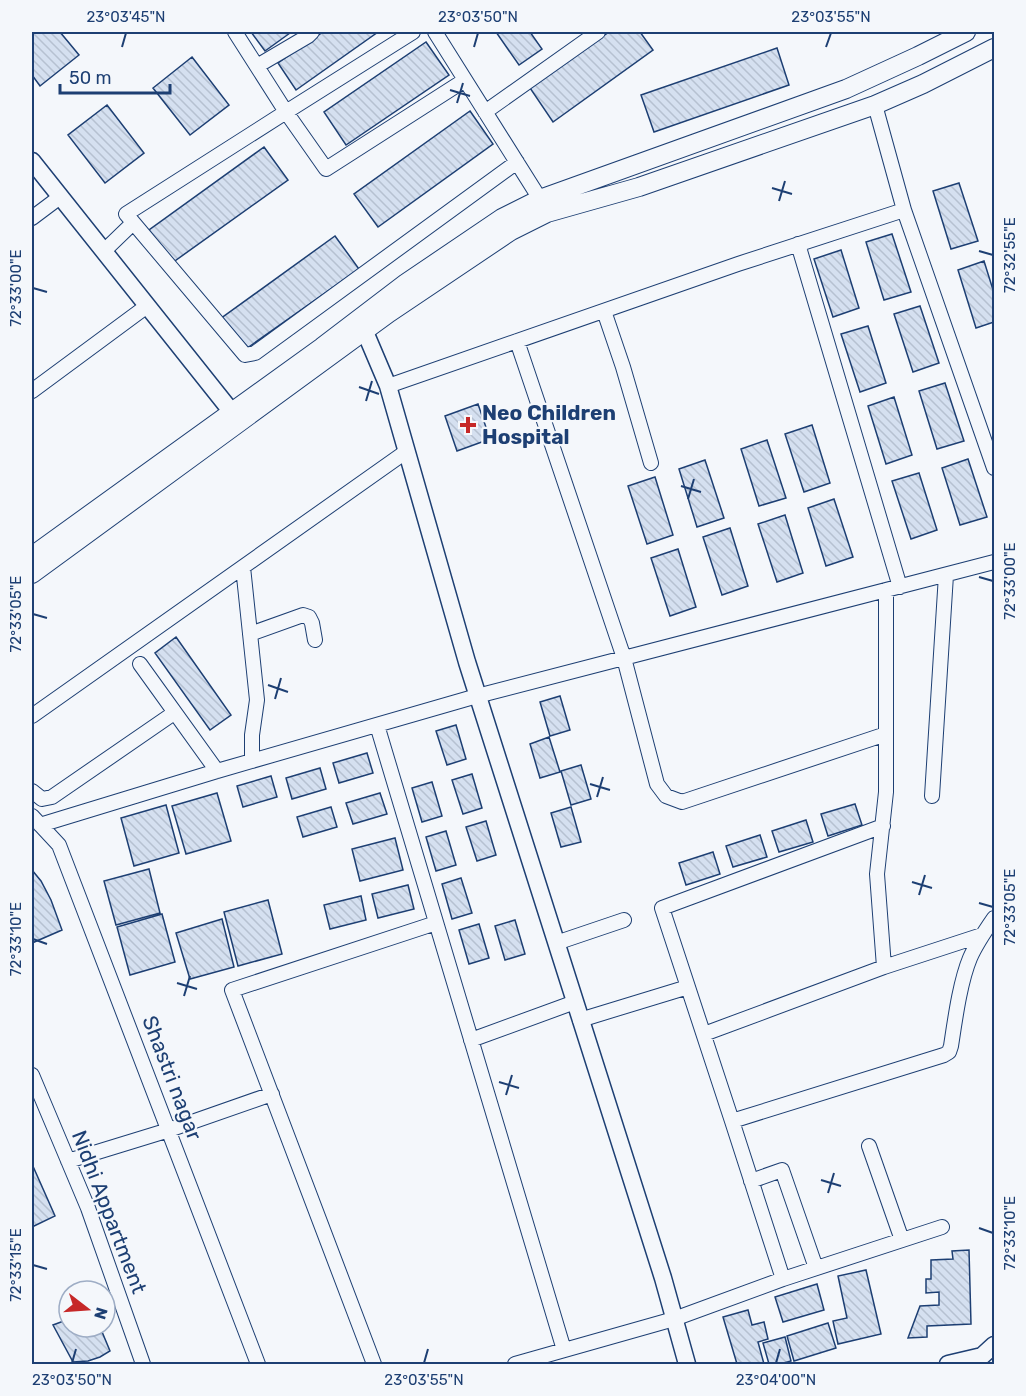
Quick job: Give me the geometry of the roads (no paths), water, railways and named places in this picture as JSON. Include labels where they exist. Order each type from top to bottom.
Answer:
[{"type":"main road","points":[[362,325],[406,283],[502,218],[540,199],[846,89],[966,32]]},
{"type":"main road","points":[[32,574],[322,347],[362,325],[511,231],[547,213],[639,187],[875,105],[994,48]]},
{"type":"main road","points":[[32,555],[236,416]]},
{"type":"street","points":[[235,32],[326,169],[465,80]]},
{"type":"street","points":[[413,32],[126,214],[245,355],[255,353],[517,162]]},
{"type":"street","points":[[435,32],[540,199]]},
{"type":"street","points":[[485,112],[598,32]]},
{"type":"street","points":[[257,66],[308,33]]},
{"type":"street","points":[[875,105],[904,210],[994,468]]},
{"type":"street","points":[[32,161],[236,416]]},
{"type":"street","points":[[32,218],[60,196]]},
{"type":"street","points":[[388,386],[798,244],[904,210]]},
{"type":"street","points":[[104,251],[133,223]]},
{"type":"street","points":[[798,244],[900,587]]},
{"type":"street","points":[[32,391],[147,306]]},
{"type":"street","points":[[604,311],[651,463]]},
{"type":"street","points":[[362,325],[388,386],[477,696],[663,1278],[687,1365]]},
{"type":"street","points":[[517,341],[624,658],[657,784],[666,796],[682,802],[886,734]]},
{"type":"street","points":[[32,716],[407,451]]},
{"type":"street","points":[[36,821],[477,696],[994,562]]},
{"type":"street","points":[[243,567],[257,700],[252,735],[252,761]]},
{"type":"street","points":[[932,796],[946,575]]},
{"type":"street","points":[[884,967],[877,874],[886,792],[886,590]]},
{"type":"street","points":[[250,634],[303,615],[309,617],[312,623],[315,640]]},
{"type":"street","points":[[140,664],[216,771]]},
{"type":"street","points":[[32,791],[42,799],[52,797],[174,712]]},
{"type":"street","points":[[377,725],[564,1350]]},
{"type":"street","name":"Shastri nagar","points":[[36,821],[59,845],[258,1365]]},
{"type":"street","points":[[783,1280],[662,908],[883,826]]},
{"type":"street","points":[[732,1120],[949,1052],[963,979],[970,958],[994,918]]},
{"type":"street","points":[[556,943],[624,920]]},
{"type":"street","points":[[374,1365],[232,990],[436,922]]},
{"type":"street","points":[[704,1034],[884,967],[982,935]]},
{"type":"street","points":[[580,1020],[688,987]]},
{"type":"street","points":[[471,1040],[575,1002]]},
{"type":"street","name":"Nidhi Appartment","points":[[32,1075],[88,1208],[143,1365]]},
{"type":"street","points":[[68,1161],[169,1130],[272,1094]]},
{"type":"street","points":[[869,1146],[902,1240]]},
{"type":"street","points":[[751,1180],[782,1170],[816,1268]]},
{"type":"street","points":[[515,1365],[674,1318],[942,1227]]},
{"type":"street","points":[[948,1365],[982,1356],[994,1345]]},
{"type":"place","name":"Neo Children Hospital","points":[[468,425]]}]
